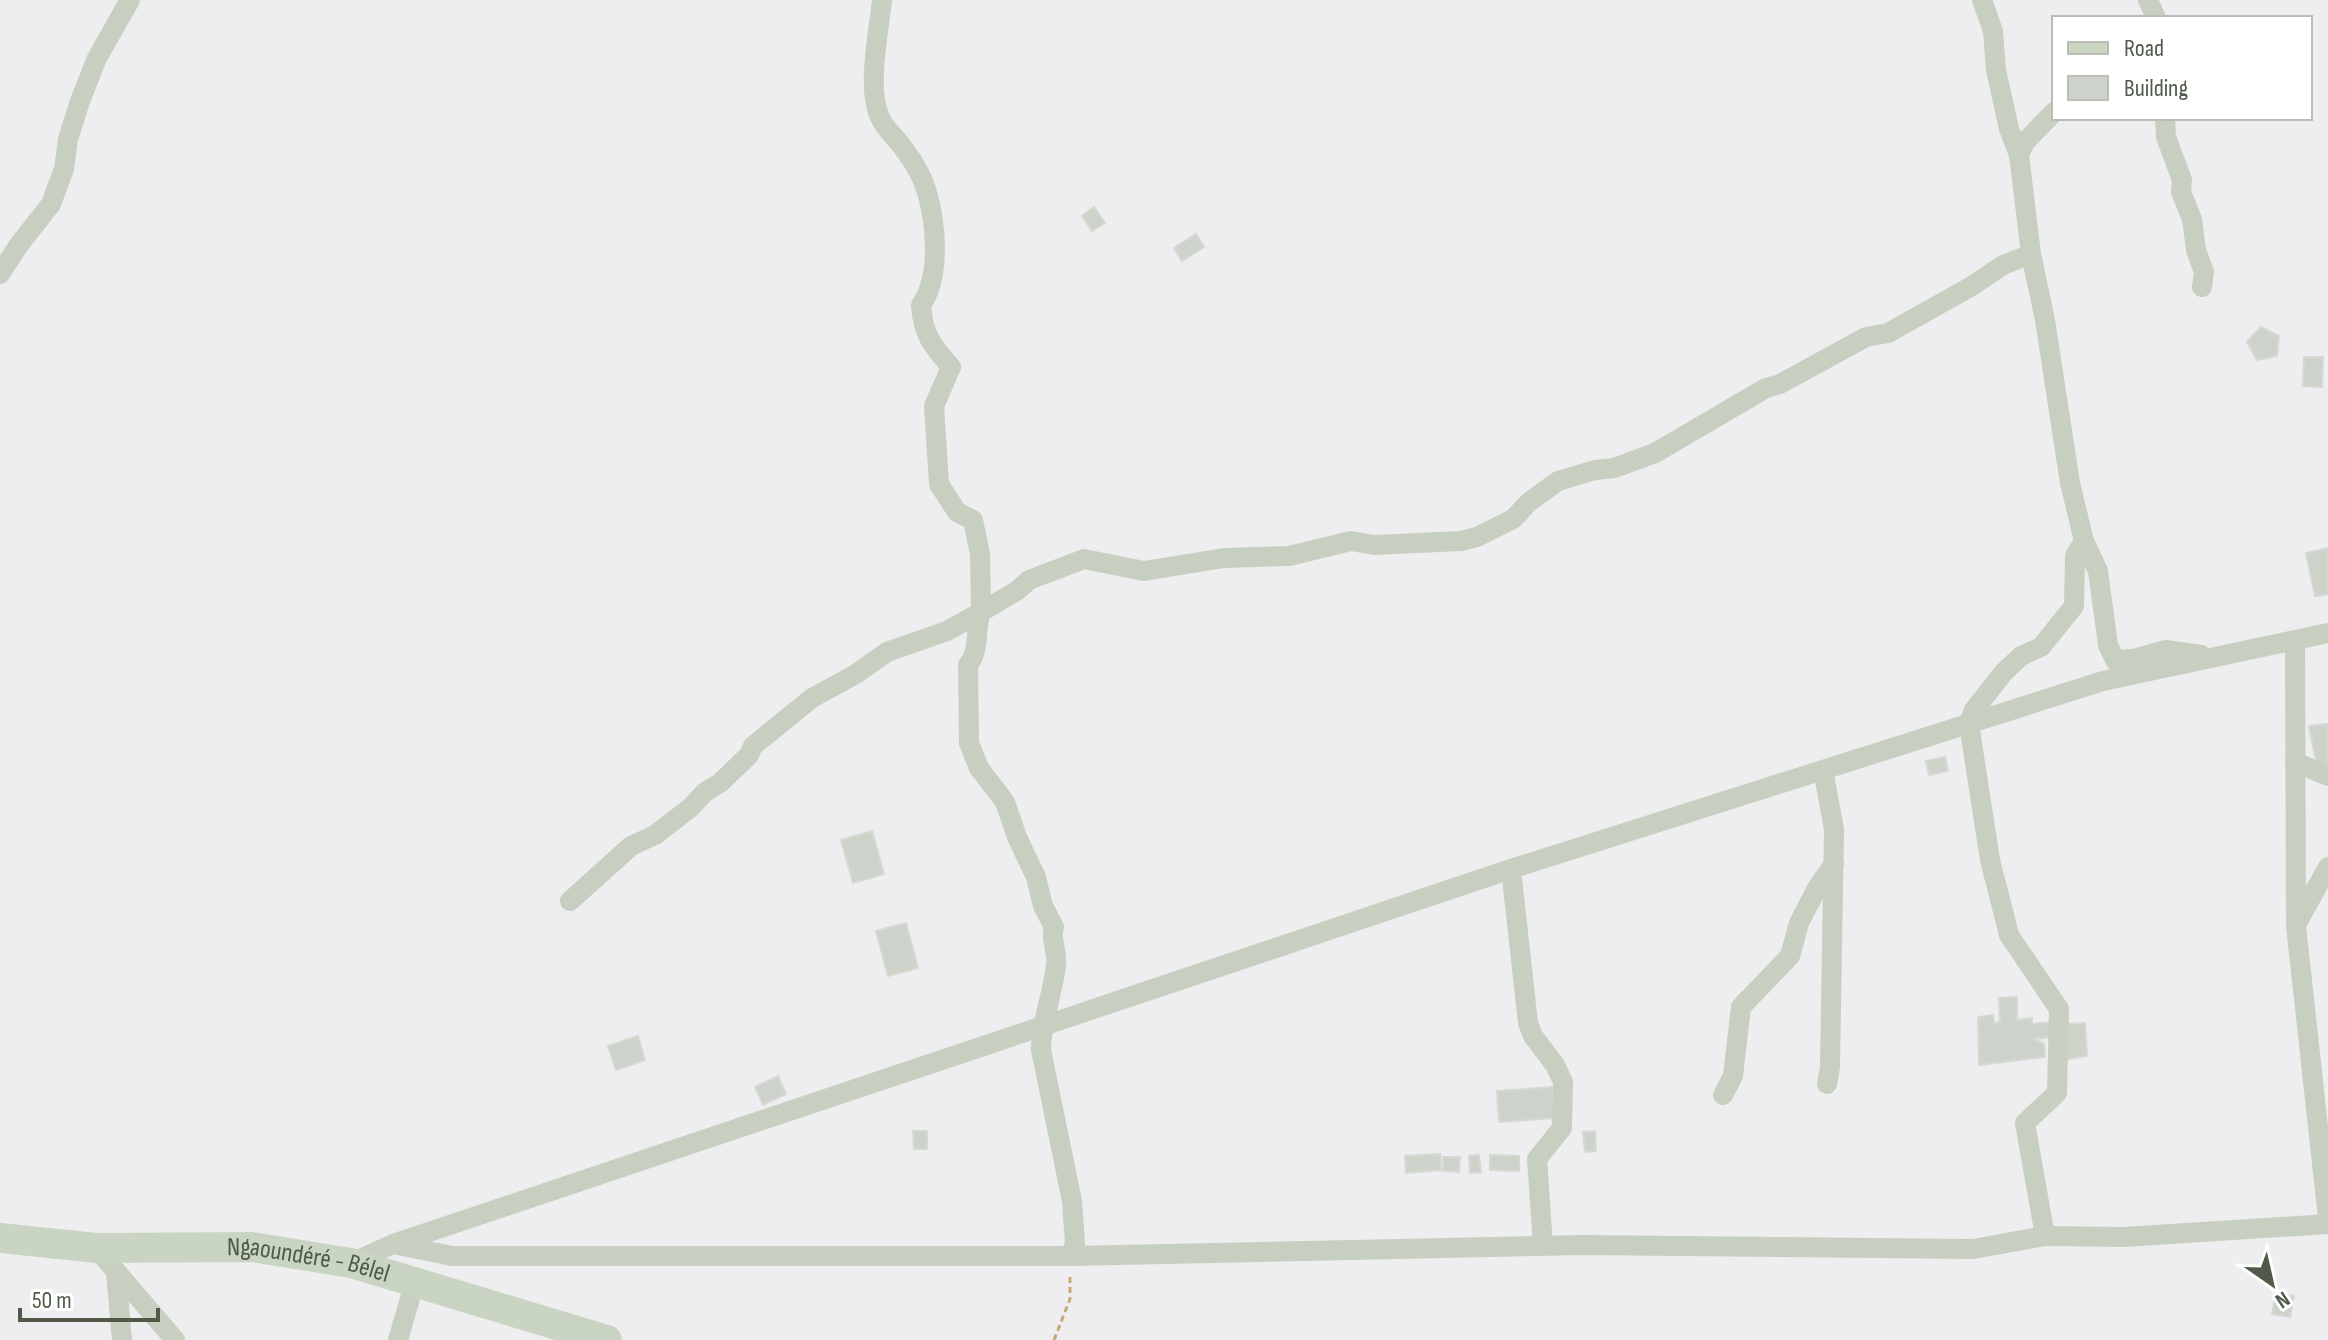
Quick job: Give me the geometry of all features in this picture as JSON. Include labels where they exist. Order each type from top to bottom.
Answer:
[{"type":"main road","name":"Ngaoundéré - Bélel","points":[[3,1236],[96,1248],[252,1247],[351,1263],[607,1340]]},
{"type":"street","points":[[0,274],[51,204],[64,169],[68,139],[80,101],[97,58],[130,0]]},
{"type":"street","points":[[882,0],[874,45],[877,113],[888,132],[903,147],[927,189],[934,252],[929,294],[921,305],[922,329],[951,367],[934,406],[939,484],[957,512],[973,520],[980,554],[981,612],[976,630],[976,655],[968,665],[969,743],[979,768],[1005,802],[1036,877],[1043,906],[1054,927],[1052,935],[1057,963],[1043,1026],[1043,1064],[1072,1201],[1075,1244],[1070,1256]]},
{"type":"street","points":[[1982,0],[1993,31],[1996,70],[2009,129],[2019,155],[2031,254],[2045,320],[2067,468],[2084,541],[2098,571],[2108,645],[2115,660],[2134,659],[2166,650],[2218,657]]},
{"type":"street","points":[[2019,155],[2025,142],[2052,114]]},
{"type":"street","points":[[2165,120],[2166,137],[2182,180],[2181,192],[2192,219],[2196,250],[2203,267],[2202,287]]},
{"type":"street","points":[[570,901],[631,846],[655,835],[720,783],[749,755],[753,746],[812,698],[871,665],[887,652],[947,631],[1018,590],[1029,580],[1084,559],[1144,571],[1224,558],[1289,556],[1351,541],[1374,545],[1461,541],[1477,537],[1513,519],[1529,502],[1558,481],[1614,468],[1655,453],[1766,388],[1780,384],[1866,337],[1888,333],[2003,265],[2031,254]]},
{"type":"street","points":[[2045,1236],[2025,1123],[2057,1093],[2059,1009],[2009,935],[1990,860],[1969,724],[1974,710],[1998,679],[2021,656],[2041,647],[2052,637],[2074,606],[2075,556],[2084,541]]},
{"type":"street","points":[[351,1263],[393,1244],[1511,869],[2103,681],[2328,633]]},
{"type":"street","points":[[2295,640],[2296,926],[2319,1062],[2328,1218]]},
{"type":"street","points":[[2295,762],[2328,776]]},
{"type":"street","points":[[1823,770],[1834,829],[1830,1067],[1827,1084]]},
{"type":"street","points":[[1723,1095],[1733,1076],[1741,1007],[1790,956],[1799,923],[1834,864]]},
{"type":"street","points":[[2296,926],[2328,867]]},
{"type":"street","points":[[1511,869],[1528,1023],[1563,1082],[1562,1128],[1537,1159],[1543,1246]]},
{"type":"street","points":[[393,1244],[452,1256],[1070,1256],[1543,1246],[1973,1249],[2045,1236],[2124,1237],[2328,1224]]},
{"type":"street","points":[[96,1248],[175,1340]]},
{"type":"street","points":[[116,1272],[122,1340]]},
{"type":"street","points":[[398,1340],[415,1281]]},
{"type":"path","points":[[1054,1340],[1070,1299],[1070,1256]]},
{"type":"building","points":[[1094,207],[1105,223],[1092,231],[1082,216]]},
{"type":"building","points":[[1196,234],[1204,247],[1182,261],[1174,248]]},
{"type":"building","points":[[2261,327],[2279,336],[2277,356],[2257,360],[2247,342]]},
{"type":"building","points":[[2304,357],[2323,357],[2322,387],[2303,386]]},
{"type":"building","points":[[2328,548],[2328,594],[2315,596],[2306,553]]},
{"type":"building","points":[[2328,724],[2328,766],[2317,767],[2309,726]]},
{"type":"building","points":[[1945,757],[1948,771],[1929,775],[1926,761]]},
{"type":"building","points":[[872,831],[884,874],[853,883],[841,840]]},
{"type":"building","points":[[906,923],[918,968],[888,976],[876,931]]},
{"type":"building","points":[[2017,997],[2017,1020],[2032,1018],[2032,1024],[2052,1022],[2052,1037],[2034,1039],[2044,1044],[2045,1057],[1979,1065],[1978,1017],[1993,1015],[1994,1023],[2000,1022],[1999,998]]},
{"type":"building","points":[[2085,1023],[2087,1056],[2068,1059],[2064,1024]]},
{"type":"building","points":[[638,1036],[645,1060],[616,1070],[608,1046]]},
{"type":"building","points":[[778,1076],[786,1094],[763,1105],[755,1087]]},
{"type":"building","points":[[1552,1087],[1554,1118],[1499,1122],[1497,1091]]},
{"type":"building","points":[[913,1131],[927,1131],[927,1149],[914,1149]]},
{"type":"building","points":[[1595,1131],[1596,1151],[1585,1152],[1583,1132]]},
{"type":"building","points":[[1440,1154],[1441,1170],[1406,1173],[1405,1156]]},
{"type":"building","points":[[1479,1155],[1481,1172],[1470,1173],[1469,1156]]},
{"type":"building","points":[[1490,1155],[1519,1156],[1519,1171],[1490,1170]]},
{"type":"building","points":[[1443,1157],[1460,1157],[1459,1172],[1443,1171]]},
{"type":"building","points":[[2276,1293],[2294,1296],[2290,1317],[2272,1314]]}]
